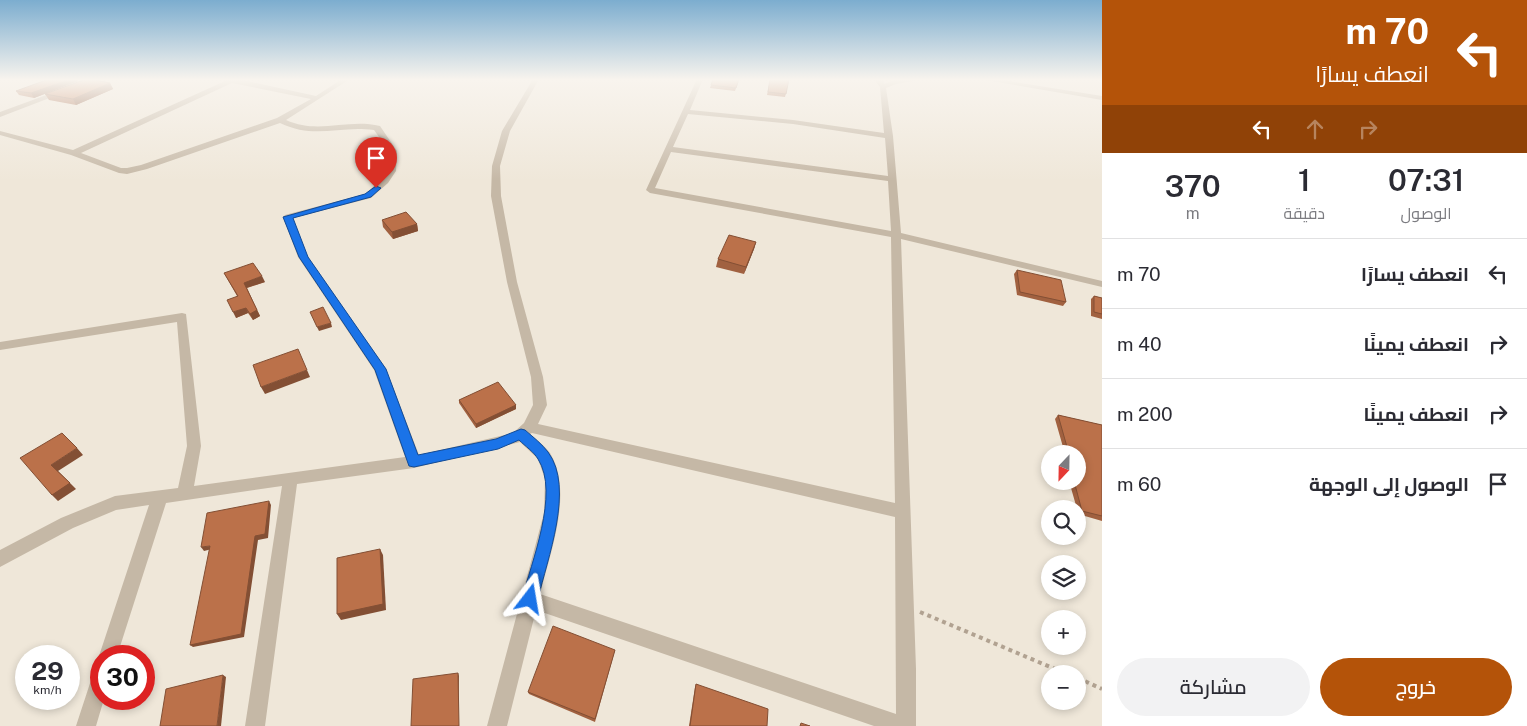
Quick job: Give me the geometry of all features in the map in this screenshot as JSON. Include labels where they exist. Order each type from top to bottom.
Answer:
[{"type":"street","points":[[74,153],[161,113]]},
{"type":"street","points":[[0,133],[74,153],[119,170],[127,171],[144,167],[280,120],[292,113]]},
{"type":"street","points":[[0,559],[67,523],[115,503],[414,462],[498,444],[525,430],[540,405],[537,377],[512,282],[496,196],[496,166],[506,131],[516,113]]},
{"type":"street","points":[[686,113],[650,190],[896,235],[1102,284]]},
{"type":"street","points":[[695,113],[793,122],[888,136]]},
{"type":"street","points":[[530,599],[905,726],[905,606],[896,235],[885,113]]},
{"type":"street","points":[[280,120],[299,129],[315,131],[377,128],[393,151],[392,171],[385,181],[368,196],[288,217],[303,257],[380,369],[414,462]]},
{"type":"street","points":[[670,149],[892,179]]},
{"type":"street","points":[[0,346],[182,317],[194,446],[185,492]]},
{"type":"street","points":[[525,430],[902,512]]},
{"type":"street","points":[[497,726],[552,513],[552,479],[544,456],[525,430]]},
{"type":"street","points":[[255,726],[290,480]]},
{"type":"street","points":[[112,645],[160,496]]},
{"type":"street","points":[[86,726],[91,710]]},
{"type":"path","points":[[905,606],[1046,665]]},
{"type":"path","points":[[1086,682],[1102,689]]},
{"type":"building","points":[[406,212],[417,224],[392,232],[382,220]]},
{"type":"building","points":[[729,235],[756,242],[746,267],[718,259]]},
{"type":"building","points":[[253,263],[262,276],[244,283],[257,310],[250,314],[246,308],[233,312],[227,300],[238,296],[224,273]]},
{"type":"building","points":[[1017,270],[1061,280],[1066,302],[1020,292]]},
{"type":"building","points":[[1094,296],[1102,298],[1102,314],[1094,312]]},
{"type":"building","points":[[323,307],[331,323],[317,327],[310,312]]},
{"type":"building","points":[[298,349],[307,370],[261,387],[253,365]]},
{"type":"building","points":[[498,382],[516,405],[476,424],[459,400]]},
{"type":"building","points":[[1058,415],[1102,425],[1102,516],[1086,512],[1086,500],[1079,500],[1076,490],[1086,490],[1086,445],[1066,445]]},
{"type":"building","points":[[62,433],[77,448],[51,465],[70,483],[52,495],[20,458]]},
{"type":"building","points":[[269,501],[265,534],[255,536],[241,634],[190,645],[210,546],[201,547],[207,513]]},
{"type":"building","points":[[380,549],[383,604],[337,614],[337,558]]},
{"type":"building","points":[[553,626],[615,650],[595,719],[528,692]]},
{"type":"building","points":[[458,673],[459,726],[411,726],[413,679]]},
{"type":"building","points":[[223,675],[217,726],[160,726],[166,689]]},
{"type":"building","points":[[696,684],[768,709],[767,726],[690,726]]},
{"type":"route","points":[[376,188],[368,196],[288,217],[303,257],[380,369],[414,462],[498,444],[518,437],[521,434],[544,456],[552,479],[552,513],[530,599]]}]
